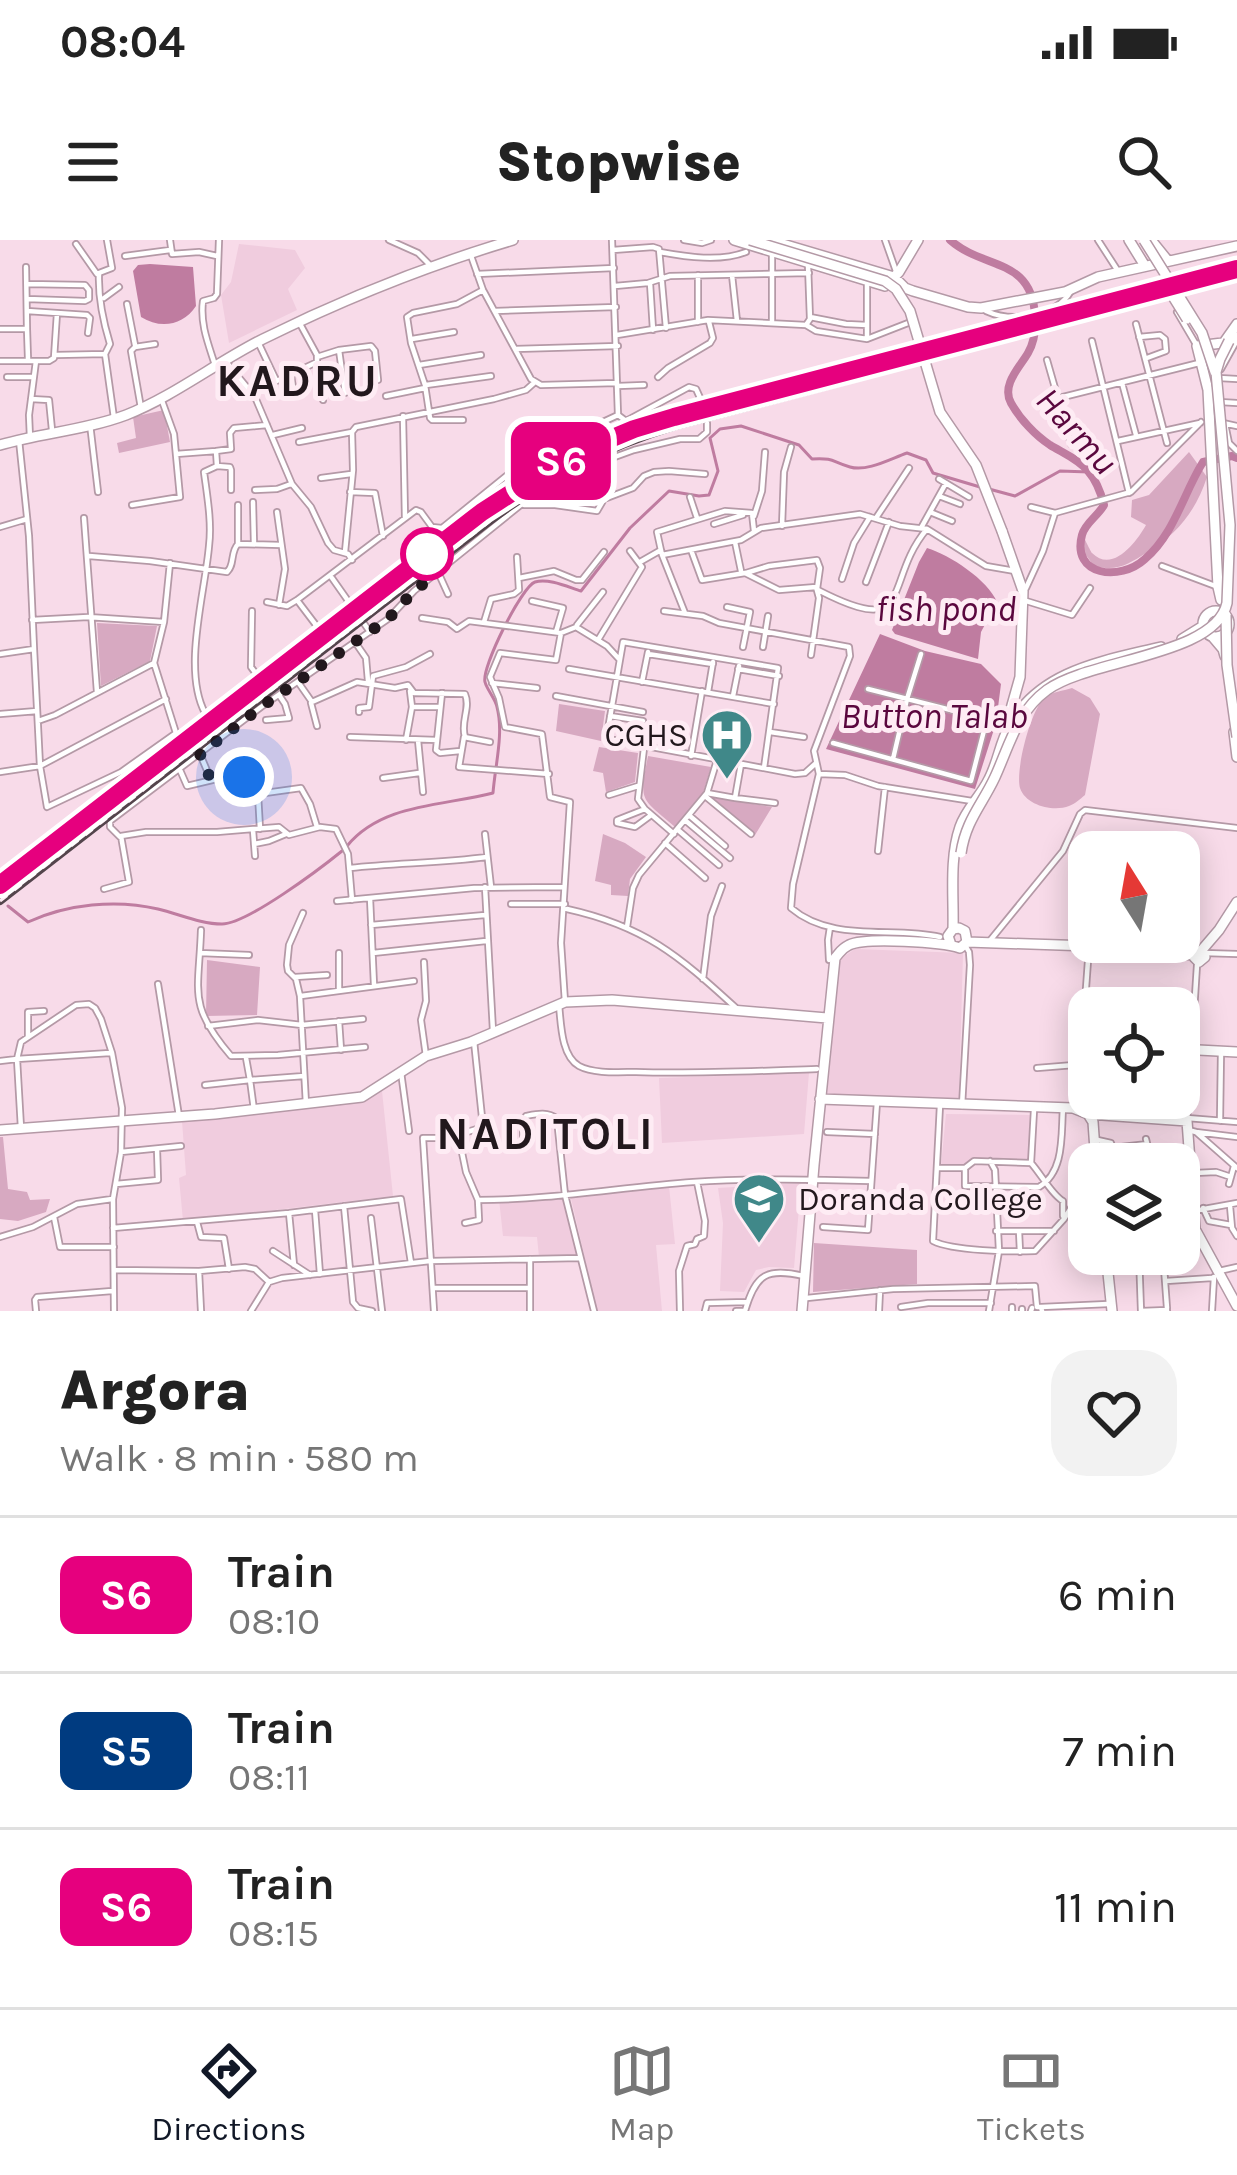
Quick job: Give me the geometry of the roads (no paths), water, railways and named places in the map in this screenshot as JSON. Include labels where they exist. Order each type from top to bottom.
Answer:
[{"type":"main road","points":[[0,445],[141,408],[299,322],[465,254],[513,240]]},
{"type":"main road","points":[[734,240],[896,276],[905,288],[981,308],[1045,296],[1090,280],[1237,245]]},
{"type":"main road","points":[[750,240],[877,279],[896,289],[910,311],[940,412],[976,465],[1023,597],[1020,677],[1002,746]]},
{"type":"main road","points":[[771,246],[808,268],[885,286],[918,240]]},
{"type":"main road","points":[[1140,240],[1145,266]]},
{"type":"main road","points":[[1140,240],[1168,261]]},
{"type":"main road","points":[[1140,240],[1196,333],[1209,366],[1226,551],[1222,607],[1228,617],[1237,717]]},
{"type":"main road","points":[[459,242],[465,254]]},
{"type":"main road","points":[[1229,630],[1231,554],[1220,473],[1209,448],[1207,379],[1197,346],[1234,338]]},
{"type":"main road","points":[[958,853],[1012,732],[1044,692],[1086,672],[1178,645],[1212,626],[1222,607],[1230,525],[1216,372],[1234,338]]},
{"type":"main road","points":[[958,853],[962,827],[991,780],[1010,730],[1042,690],[1080,671],[1181,641],[1206,627],[1222,610],[1228,524],[1213,372],[1234,338]]},
{"type":"main road","points":[[1220,473],[1218,586],[1237,737]]},
{"type":"main road","points":[[1222,607],[1207,614],[1208,632],[1223,649],[1237,757]]},
{"type":"main road","points":[[979,802],[1008,728],[1039,688],[1089,666],[1188,636],[1208,632],[1218,637],[1229,630]]},
{"type":"main road","points":[[1068,945],[966,943],[960,948],[950,935],[960,827],[997,778],[1025,714],[1045,694],[1100,670],[1177,648],[1208,632]]},
{"type":"main road","points":[[1020,677],[1053,680]]},
{"type":"main road","points":[[1200,954],[1237,902]]},
{"type":"main road","points":[[800,1307],[817,1069],[835,958],[846,946],[861,941],[967,934],[966,943]]},
{"type":"main road","points":[[810,1179],[830,960],[840,942],[858,936],[950,935]]},
{"type":"main road","points":[[2,1131],[362,1097],[426,1056],[562,1003],[595,1000],[825,1017]]},
{"type":"main road","points":[[1200,1051],[1237,1052]]},
{"type":"main road","points":[[820,1099],[1068,1108]]},
{"type":"main road","points":[[1093,1119],[1094,1143]]},
{"type":"main road","points":[[1147,1119],[1190,1125],[1188,1143]]},
{"type":"main road","points":[[1200,1238],[1237,1306]]},
{"type":"main road","points":[[1108,1275],[1112,1308]]},
{"type":"street","points":[[98,275],[112,268],[106,240]]},
{"type":"street","points":[[170,240],[170,250]]},
{"type":"street","points":[[219,240],[217,294],[203,301],[202,327],[219,363],[250,389],[292,484],[331,548],[352,560]]},
{"type":"street","points":[[389,240],[418,253],[432,267]]},
{"type":"street","points":[[418,253],[424,240]]},
{"type":"street","points":[[612,240],[618,415]]},
{"type":"street","points":[[684,240],[710,240]]},
{"type":"street","points":[[885,240],[896,276]]},
{"type":"street","points":[[1098,240],[1119,273]]},
{"type":"street","points":[[1200,240],[1203,254]]},
{"type":"street","points":[[76,244],[98,275],[101,317],[110,344],[105,354],[114,418]]},
{"type":"street","points":[[613,250],[657,246],[690,257],[746,252]]},
{"type":"street","points":[[657,246],[666,329]]},
{"type":"street","points":[[771,246],[772,323]]},
{"type":"street","points":[[125,256],[170,250],[217,256]]},
{"type":"street","points":[[465,254],[529,377],[550,385],[644,385]]},
{"type":"street","points":[[727,256],[736,322]]},
{"type":"street","points":[[26,267],[34,377],[24,439],[27,519],[40,766],[47,807],[121,772],[176,733],[154,663],[170,563]]},
{"type":"street","points":[[478,274],[614,268]]},
{"type":"street","points":[[614,286],[808,268],[810,317],[806,325]]},
{"type":"street","points":[[698,275],[698,322]]},
{"type":"street","points":[[650,283],[653,330]]},
{"type":"street","points":[[27,284],[85,284],[89,290],[85,301],[27,299]]},
{"type":"street","points":[[867,284],[867,339]]},
{"type":"street","points":[[102,300],[118,287]]},
{"type":"street","points":[[981,308],[1012,318],[1045,312],[1062,305],[1073,289]]},
{"type":"street","points":[[463,420],[432,420],[407,321],[410,315],[457,304],[483,290]]},
{"type":"street","points":[[127,304],[141,408]]},
{"type":"street","points":[[495,311],[616,307]]},
{"type":"street","points":[[27,311],[87,315],[88,333]]},
{"type":"street","points":[[1178,312],[1197,346]]},
{"type":"street","points":[[0,361],[52,360],[57,313]]},
{"type":"street","points":[[810,317],[867,325]]},
{"type":"street","points":[[658,377],[712,340],[708,320]]},
{"type":"street","points":[[617,335],[708,320],[806,325],[816,331],[867,339],[908,323]]},
{"type":"street","points":[[299,322],[317,360],[323,400]]},
{"type":"street","points":[[1136,324],[1167,443]]},
{"type":"street","points":[[0,328],[27,328]]},
{"type":"street","points":[[410,340],[454,332]]},
{"type":"street","points":[[1139,337],[1160,334],[1165,339],[1166,351],[1145,358]]},
{"type":"street","points":[[1207,379],[1221,370],[1234,338]]},
{"type":"street","points":[[1092,341],[1129,493]]},
{"type":"street","points":[[258,342],[277,382]]},
{"type":"street","points":[[135,347],[155,344]]},
{"type":"street","points":[[515,349],[618,346]]},
{"type":"street","points":[[266,386],[339,350],[373,347],[378,380]]},
{"type":"street","points":[[339,350],[345,393]]},
{"type":"street","points":[[56,355],[105,354]]},
{"type":"street","points":[[419,365],[482,355]]},
{"type":"street","points":[[1047,360],[1071,444]]},
{"type":"street","points":[[1059,398],[1202,362]]},
{"type":"street","points":[[291,375],[294,394]]},
{"type":"street","points":[[386,396],[491,376]]},
{"type":"street","points":[[7,377],[34,377]]},
{"type":"street","points":[[1207,379],[1237,379]]},
{"type":"street","points":[[345,552],[356,427],[520,392],[536,382]]},
{"type":"street","points":[[1123,383],[1136,436]]},
{"type":"street","points":[[618,415],[626,421],[689,387],[696,389],[701,400]]},
{"type":"street","points":[[132,505],[180,496],[172,424],[161,398]]},
{"type":"street","points":[[31,399],[49,400],[52,433]]},
{"type":"street","points":[[1208,401],[1237,403]]},
{"type":"street","points":[[266,602],[287,606],[297,600],[419,510],[439,529],[532,455],[618,415]]},
{"type":"street","points":[[403,416],[405,518]]},
{"type":"street","points":[[1118,441],[1205,422],[1237,426]]},
{"type":"street","points":[[1031,507],[1055,513],[1129,493],[1205,422]]},
{"type":"street","points":[[104,889],[129,884],[119,837],[109,823],[388,619],[414,591],[550,486],[634,451],[704,436],[707,423]]},
{"type":"street","points":[[90,424],[98,492]]},
{"type":"street","points":[[1225,424],[1229,443],[1237,451]]},
{"type":"street","points":[[176,454],[231,449],[234,428],[267,425]]},
{"type":"street","points":[[271,435],[302,428]]},
{"type":"street","points":[[299,442],[352,433]]},
{"type":"street","points":[[782,526],[784,472],[791,448]]},
{"type":"street","points":[[216,451],[218,466]]},
{"type":"street","points":[[754,532],[752,514],[762,491],[765,452]]},
{"type":"street","points":[[230,490],[230,467],[204,472],[210,543],[196,658],[202,709],[209,714],[215,711],[340,614],[348,602]]},
{"type":"street","points":[[842,579],[854,543],[909,468]]},
{"type":"street","points":[[521,506],[597,511],[604,499],[633,488],[654,472],[705,474]]},
{"type":"street","points":[[321,478],[352,474]]},
{"type":"street","points":[[939,479],[969,496]]},
{"type":"street","points":[[743,573],[779,590],[812,586],[865,610],[886,608],[946,483]]},
{"type":"street","points":[[255,490],[292,484]]},
{"type":"street","points":[[350,492],[375,493],[383,536]]},
{"type":"street","points":[[939,496],[960,504]]},
{"type":"street","points":[[690,497],[697,518]]},
{"type":"street","points":[[253,502],[254,544]]},
{"type":"street","points":[[89,556],[230,571],[238,544],[238,505]]},
{"type":"street","points":[[685,613],[657,532],[725,511],[752,514]]},
{"type":"street","points":[[277,512],[285,569],[279,605]]},
{"type":"street","points":[[930,512],[952,521]]},
{"type":"street","points":[[1055,513],[1023,597],[1072,615],[1090,588]]},
{"type":"street","points":[[714,524],[752,514]]},
{"type":"street","points":[[640,562],[661,552],[735,542],[754,532],[855,514],[924,529],[986,566],[1017,571]]},
{"type":"street","points":[[84,518],[97,692]]},
{"type":"street","points":[[0,526],[27,519]]},
{"type":"street","points":[[866,582],[889,522]]},
{"type":"street","points":[[735,542],[743,573]]},
{"type":"street","points":[[238,544],[281,545]]},
{"type":"street","points":[[691,550],[701,580],[817,560],[817,626],[811,655]]},
{"type":"street","points":[[598,640],[640,571],[640,562],[630,551]]},
{"type":"street","points":[[519,578],[554,571],[582,580],[604,552]]},
{"type":"street","points":[[484,622],[491,599],[519,590],[517,557]]},
{"type":"street","points":[[1162,566],[1218,586]]},
{"type":"street","points":[[438,572],[448,594]]},
{"type":"street","points":[[331,575],[370,632]]},
{"type":"street","points":[[422,618],[445,621],[457,629],[469,621],[558,633],[576,627],[603,592]]},
{"type":"street","points":[[297,600],[320,630]]},
{"type":"street","points":[[532,601],[563,608],[555,660],[498,654],[490,674],[505,728],[542,734],[550,798],[570,802],[561,959],[568,1053],[583,1067],[612,1071],[817,1069]]},
{"type":"street","points":[[727,607],[748,611],[743,647]]},
{"type":"street","points":[[252,610],[251,667],[257,675]]},
{"type":"street","points":[[664,610],[846,646],[851,652],[813,754],[819,774],[790,901],[794,912],[830,927],[950,935]]},
{"type":"street","points":[[764,647],[768,616]]},
{"type":"street","points":[[32,620],[91,617],[164,622]]},
{"type":"street","points":[[576,627],[619,659]]},
{"type":"street","points":[[764,768],[777,668],[648,650],[623,642],[609,739],[796,774],[815,764]]},
{"type":"street","points":[[355,643],[366,658],[369,683],[369,707],[358,712]]},
{"type":"street","points":[[0,654],[34,649]]},
{"type":"street","points":[[642,682],[648,650]]},
{"type":"street","points":[[369,683],[376,674],[406,667],[430,654]]},
{"type":"street","points":[[893,759],[921,654]]},
{"type":"street","points":[[691,755],[714,661]]},
{"type":"street","points":[[38,721],[154,663]]},
{"type":"street","points":[[733,696],[739,665]]},
{"type":"street","points":[[569,669],[774,704]]},
{"type":"street","points":[[298,682],[317,726]]},
{"type":"street","points":[[310,702],[355,682],[408,686],[412,707],[406,740]]},
{"type":"street","points":[[492,683],[537,688]]},
{"type":"street","points":[[868,689],[1006,724]]},
{"type":"street","points":[[410,691],[466,694],[459,767],[549,774]]},
{"type":"street","points":[[442,693],[436,740],[439,753],[460,751]]},
{"type":"street","points":[[266,720],[290,717],[279,695]]},
{"type":"street","points":[[556,696],[643,712]]},
{"type":"street","points":[[0,772],[40,766],[166,699]]},
{"type":"street","points":[[412,707],[441,707]]},
{"type":"street","points":[[0,715],[38,711]]},
{"type":"street","points":[[610,716],[643,722]]},
{"type":"street","points":[[833,742],[971,781],[987,719]]},
{"type":"street","points":[[770,732],[805,737]]},
{"type":"street","points":[[465,736],[490,742]]},
{"type":"street","points":[[350,737],[436,740]]},
{"type":"street","points":[[418,740],[423,792]]},
{"type":"street","points":[[644,747],[638,799],[648,812],[719,865]]},
{"type":"street","points":[[200,754],[211,780]]},
{"type":"street","points":[[627,927],[635,882],[706,795],[717,760]]},
{"type":"street","points":[[735,798],[741,764]]},
{"type":"street","points":[[180,770],[187,786],[242,772],[245,789],[258,794],[301,788],[317,827]]},
{"type":"street","points":[[383,778],[421,773]]},
{"type":"street","points":[[819,774],[979,802]]},
{"type":"street","points":[[609,795],[640,786]]},
{"type":"street","points":[[878,851],[884,787]]},
{"type":"street","points":[[255,856],[258,794]]},
{"type":"street","points":[[706,795],[775,802]]},
{"type":"street","points":[[706,795],[751,834]]},
{"type":"street","points":[[988,943],[1063,850],[1085,810],[1237,828]]},
{"type":"street","points":[[688,819],[725,846]]},
{"type":"street","points":[[688,819],[730,858]]},
{"type":"street","points":[[119,837],[279,826],[286,834]]},
{"type":"street","points":[[254,844],[317,827],[337,831],[347,851],[352,900]]},
{"type":"street","points":[[485,835],[486,940],[494,1033]]},
{"type":"street","points":[[665,843],[705,878]]},
{"type":"street","points":[[350,868],[487,856]]},
{"type":"street","points":[[703,979],[711,916],[722,886]]},
{"type":"street","points":[[337,901],[488,887],[566,887]]},
{"type":"street","points":[[370,898],[374,985]]},
{"type":"street","points":[[512,904],[565,906],[627,927],[664,946],[740,1011]]},
{"type":"street","points":[[304,913],[288,953],[288,971],[295,977],[300,996],[306,1104]]},
{"type":"street","points":[[371,925],[486,914]]},
{"type":"street","points":[[830,927],[830,960]]},
{"type":"street","points":[[201,930],[200,1011],[228,1054],[246,1058],[365,1046]]},
{"type":"street","points":[[373,952],[486,940]]},
{"type":"street","points":[[962,1106],[970,965],[966,943]]},
{"type":"street","points":[[200,953],[249,955]]},
{"type":"street","points":[[339,953],[339,990]]},
{"type":"street","points":[[1200,955],[1237,954]]},
{"type":"street","points":[[424,962],[426,1000],[421,1020],[426,1056]]},
{"type":"street","points":[[295,977],[327,975]]},
{"type":"street","points":[[300,996],[414,981]]},
{"type":"street","points":[[158,984],[179,1116]]},
{"type":"street","points":[[21,1128],[19,1046],[70,1007],[89,1004],[101,1018],[121,1095],[121,1152],[113,1198],[114,1311]]},
{"type":"street","points":[[28,1036],[28,1012],[44,1011]]},
{"type":"street","points":[[208,1026],[363,1018]]},
{"type":"street","points":[[339,1021],[341,1050]]},
{"type":"street","points":[[434,1311],[423,1138],[459,1138],[482,1129],[473,1041]]},
{"type":"street","points":[[1220,1121],[1221,1052]]},
{"type":"street","points":[[0,1061],[112,1053]]},
{"type":"street","points":[[246,1058],[254,1110]]},
{"type":"street","points":[[1037,1068],[1068,1066]]},
{"type":"street","points":[[401,1072],[410,1131]]},
{"type":"street","points":[[205,1085],[304,1076]]},
{"type":"street","points":[[823,1227],[868,1230],[877,1102]]},
{"type":"street","points":[[940,1105],[933,1240],[944,1246],[1035,1251],[1068,1213]]},
{"type":"street","points":[[1034,1107],[1031,1163],[1063,1201],[1064,1219]]},
{"type":"street","points":[[965,1168],[965,1186],[1039,1187],[1048,1182],[1061,1150],[1068,1108]]},
{"type":"street","points":[[523,1144],[526,1116],[557,1119],[566,1196],[594,1311]]},
{"type":"street","points":[[1190,1119],[1190,1125],[1236,1167],[1230,1181],[1216,1172],[1200,1170]]},
{"type":"street","points":[[1190,1125],[1237,1122]]},
{"type":"street","points":[[1190,1125],[1237,1137]]},
{"type":"street","points":[[827,1132],[875,1134]]},
{"type":"street","points":[[459,1138],[478,1200],[479,1220],[465,1223]]},
{"type":"street","points":[[1093,1138],[1108,1143]]},
{"type":"street","points":[[121,1152],[181,1146]]},
{"type":"street","points":[[116,1184],[158,1180],[157,1149]]},
{"type":"street","points":[[937,1168],[965,1168],[974,1161],[1031,1163]]},
{"type":"street","points":[[901,1307],[965,1302],[990,1307],[999,1251],[998,1199],[990,1162]]},
{"type":"street","points":[[478,1200],[697,1182],[872,1181]]},
{"type":"street","points":[[680,1311],[680,1267],[687,1246],[704,1236],[697,1182]]},
{"type":"street","points":[[0,1237],[33,1227],[76,1204],[113,1198]]},
{"type":"street","points":[[113,1228],[401,1199],[411,1263]]},
{"type":"street","points":[[1200,1208],[1233,1205],[1231,1225],[1237,1236]]},
{"type":"street","points":[[344,1206],[353,1301],[358,1308],[372,1311]]},
{"type":"street","points":[[316,1210],[320,1274]]},
{"type":"street","points":[[289,1213],[294,1264]]},
{"type":"street","points":[[1200,1214],[1209,1222],[1231,1225]]},
{"type":"street","points":[[53,1215],[60,1246],[114,1247]]},
{"type":"street","points":[[370,1218],[382,1311]]},
{"type":"street","points":[[196,1222],[201,1237],[224,1238],[229,1269]]},
{"type":"street","points":[[996,1231],[1054,1231]]},
{"type":"street","points":[[1019,1231],[1020,1252]]},
{"type":"street","points":[[273,1251],[310,1275]]},
{"type":"street","points":[[251,1311],[269,1282],[310,1275],[430,1261],[580,1258]]},
{"type":"street","points":[[530,1259],[530,1311]]},
{"type":"street","points":[[1212,1311],[1215,1289],[1237,1267]]},
{"type":"street","points":[[114,1270],[255,1269],[269,1282]]},
{"type":"street","points":[[199,1270],[201,1311]]},
{"type":"street","points":[[736,1311],[745,1311],[753,1288],[764,1275],[802,1275]]},
{"type":"street","points":[[1140,1275],[1142,1311],[1167,1310],[1165,1275]]},
{"type":"street","points":[[1166,1281],[1223,1278]]},
{"type":"street","points":[[800,1307],[880,1290],[1035,1286],[1041,1309],[1112,1308]]},
{"type":"street","points":[[433,1288],[530,1288]]},
{"type":"street","points":[[879,1311],[880,1290]]},
{"type":"street","points":[[36,1311],[38,1297],[114,1291]]},
{"type":"street","points":[[963,1311],[965,1302]]},
{"type":"street","points":[[705,1311],[708,1303],[748,1303]]},
{"type":"water","points":[[138,265],[193,267],[196,306],[185,318],[163,324],[141,317],[133,271]]},
{"type":"water","name":"fish pond","points":[[927,548],[967,569],[997,602],[981,632],[978,659],[892,630]]},
{"type":"water","name":"Button Talab","points":[[880,634],[981,664],[1001,684],[996,723],[975,789],[826,749]]},
{"type":"waterway","name":"Harmu","points":[[950,240],[1016,274],[1032,297],[1034,339],[1010,383],[1009,396],[1033,432],[1080,463],[1098,487],[1104,505],[1084,531],[1081,549],[1091,567],[1123,571],[1145,559],[1171,525],[1203,462],[1237,458]]},
{"type":"waterway","points":[[347,846],[361,832],[396,814],[493,793],[500,728],[485,674],[521,597],[540,581],[581,591],[630,528],[669,491],[709,495],[718,471],[710,438],[720,429],[741,426],[799,445],[812,459],[857,468],[907,453],[926,460],[933,473],[980,487]]},
{"type":"waterway","points":[[989,489],[1015,496],[1060,471],[1089,472]]},
{"type":"waterway","points":[[8,906],[28,922],[75,907],[109,904],[142,906],[222,924],[265,905],[342,851]]},
{"type":"tunnel","points":[[701,400],[707,423]]},
{"type":"railway","points":[[0,901],[490,521],[579,465],[676,426],[1237,277]]},
{"type":"train","name":"S6","points":[[0,885],[482,512],[567,457],[674,417],[1237,269]]},
{"type":"place","name":"CGHS","points":[[727,781]]},
{"type":"place","name":"Doranda College","points":[[759,1245]]},
{"type":"district","name":"KADRU","points":[[298,381]]},
{"type":"district","name":"NADITOLI","points":[[546,1134]]}]
